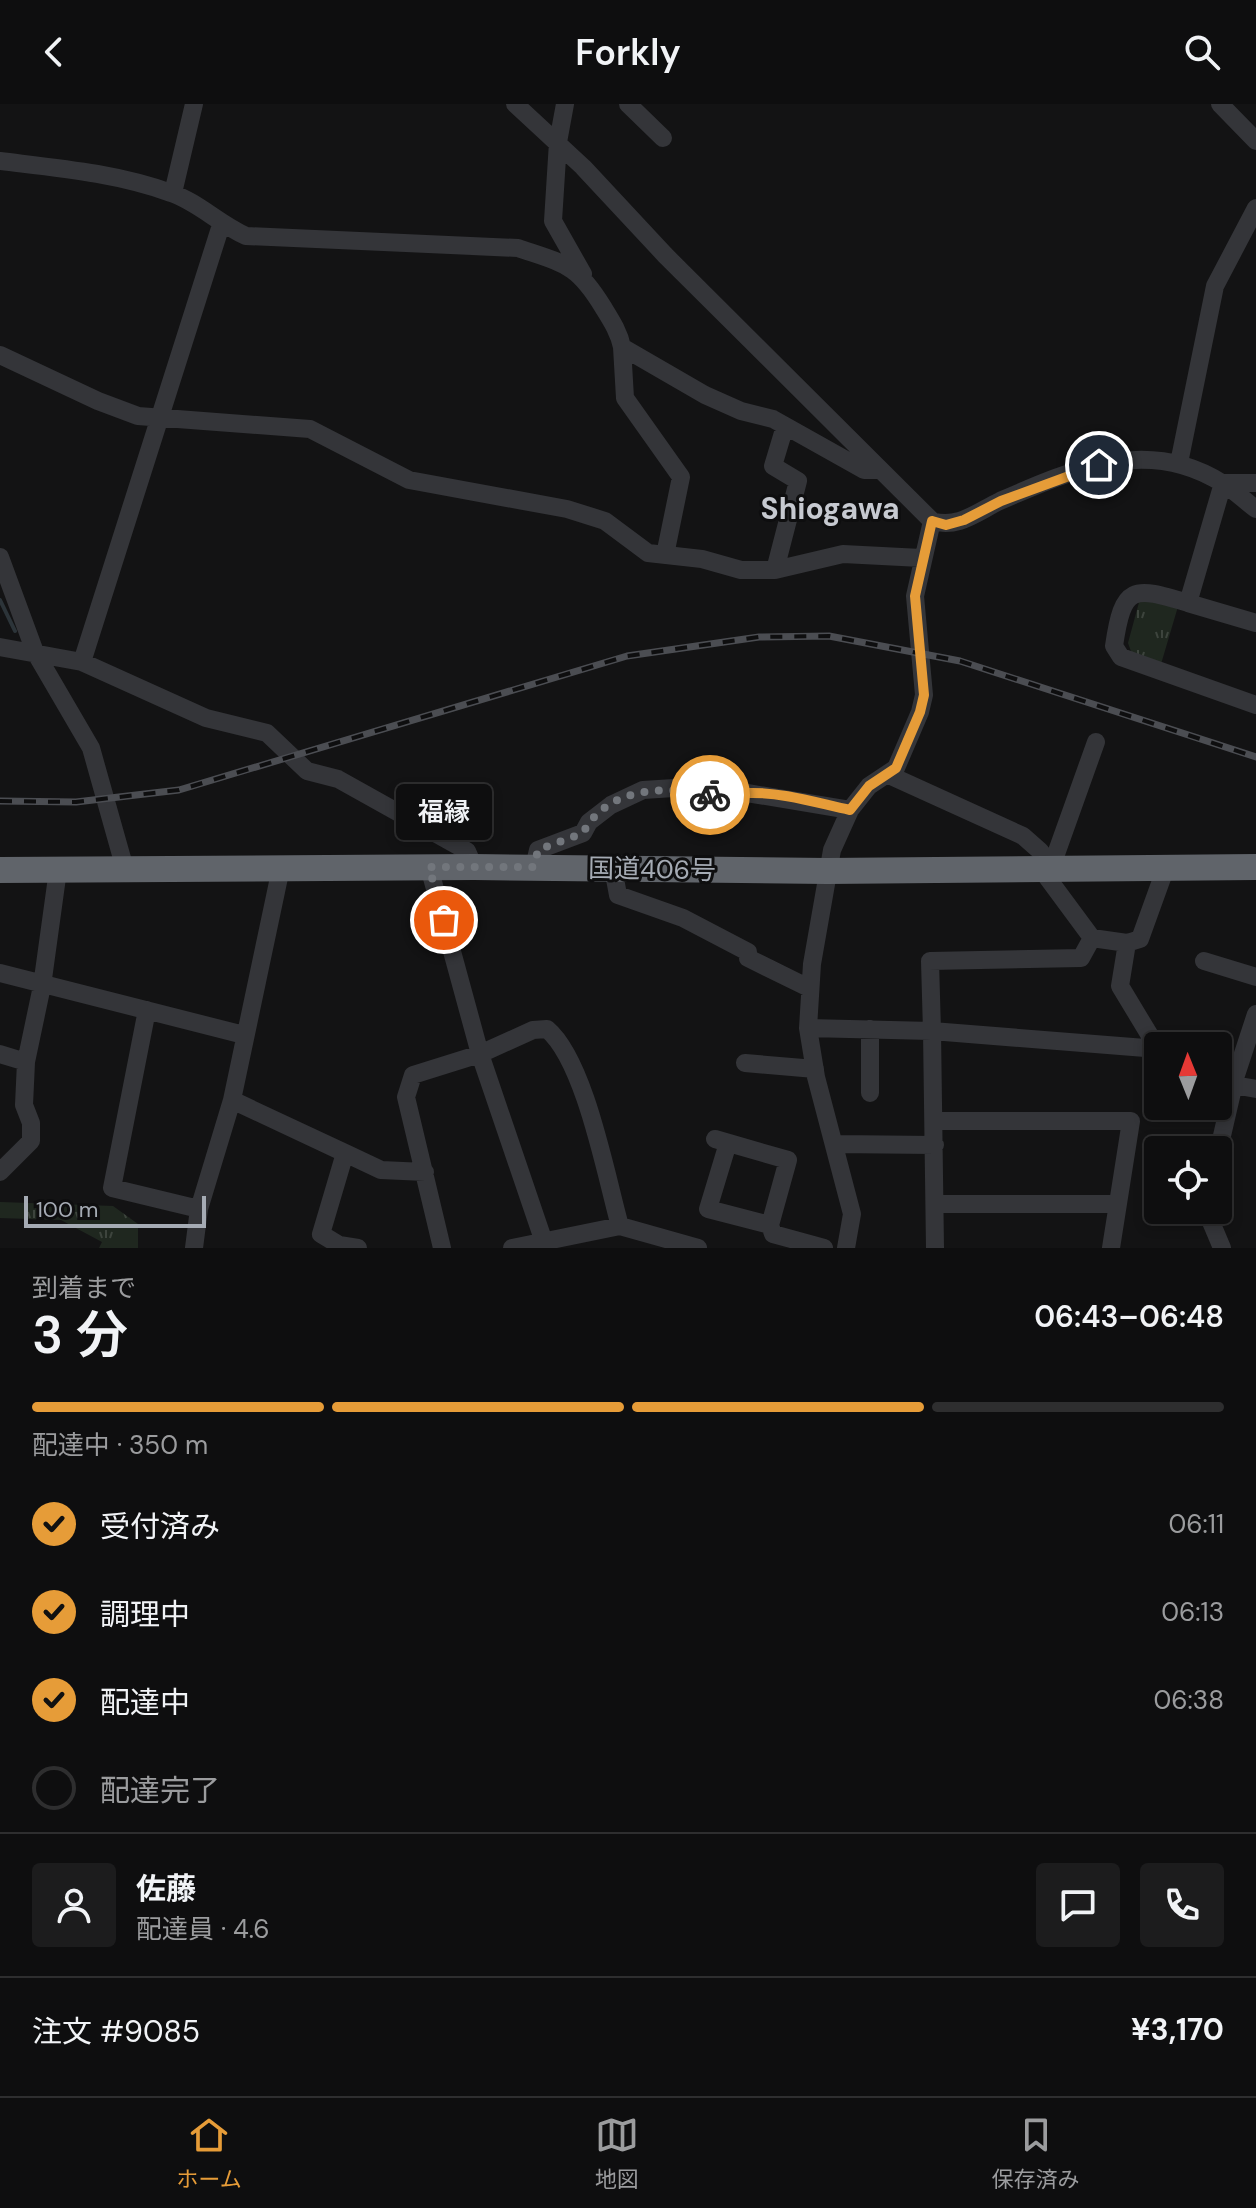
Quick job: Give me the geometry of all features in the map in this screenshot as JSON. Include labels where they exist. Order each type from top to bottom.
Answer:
[{"type":"highway","name":"国道406号","points":[[0,870],[534,867],[827,871],[1256,867]]},
{"type":"street","points":[[173,193],[194,104]]},
{"type":"street","points":[[565,104],[558,142],[553,221],[619,335],[625,398],[681,477],[665,555]]},
{"type":"street","points":[[628,104],[663,138]]},
{"type":"street","points":[[1220,104],[1256,141]]},
{"type":"street","points":[[517,107],[558,142],[932,521],[946,525],[964,520],[1001,501],[1115,460],[1159,458],[1179,463],[1223,483],[1256,509]]},
{"type":"street","points":[[0,161],[75,170],[173,193],[196,205],[221,225],[246,236],[518,248],[571,267],[584,276]]},
{"type":"street","points":[[1179,463],[1215,286],[1256,208]]},
{"type":"street","points":[[82,662],[221,225]]},
{"type":"street","points":[[622,347],[705,395],[785,426],[864,470],[879,470]]},
{"type":"street","points":[[0,355],[123,412],[158,420],[255,422],[310,429],[409,480],[588,514],[627,534],[648,553],[702,559],[741,570],[775,570],[843,554],[921,558]]},
{"type":"street","points":[[775,570],[798,481],[773,466],[785,426]]},
{"type":"street","points":[[1223,483],[1256,483]]},
{"type":"street","points":[[1188,603],[1223,483]]},
{"type":"street","points":[[846,1248],[852,1214],[815,1069],[808,1028],[809,988],[827,871],[850,810],[869,786],[896,768],[913,733],[924,695],[915,629],[915,596],[921,558],[932,521]]},
{"type":"street","points":[[0,557],[35,652],[91,748],[125,869]]},
{"type":"street","points":[[1256,623],[1153,592],[1133,592],[1124,599],[1115,652],[1171,677],[1256,705]]},
{"type":"street","points":[[0,647],[82,662],[206,718],[267,733],[307,771],[338,779],[467,851],[474,867]]},
{"type":"street","points":[[1046,868],[1097,743]]},
{"type":"street","points":[[889,775],[1023,836],[1040,851],[1046,868],[1092,938],[1127,943],[1140,939],[1166,867]]},
{"type":"street","points":[[534,867],[538,850],[583,833],[589,822],[611,805],[643,790],[674,788],[724,798],[747,793],[797,798],[850,810]]},
{"type":"street","points":[[429,867],[480,1054],[544,1244]]},
{"type":"street","points":[[194,1248],[199,1209],[232,1100],[281,868]]},
{"type":"street","points":[[613,868],[618,895],[683,918],[748,952],[748,958],[809,988]]},
{"type":"street","points":[[0,1172],[31,1141],[31,1123],[24,1105],[26,1062],[42,986],[58,870]]},
{"type":"street","points":[[935,1248],[930,961],[1081,958],[1092,938]]},
{"type":"street","points":[[1127,943],[1120,986],[1148,1032]]},
{"type":"street","points":[[1204,961],[1256,977]]},
{"type":"street","points":[[0,973],[244,1035]]},
{"type":"street","points":[[147,1010],[112,1188],[199,1209]]},
{"type":"street","points":[[1232,1070],[1256,1014]]},
{"type":"street","points":[[808,1028],[932,1031],[1144,1048]]},
{"type":"street","points":[[442,1248],[406,1097],[413,1075],[480,1054],[533,1030],[547,1029],[557,1038],[574,1066],[620,1226]]},
{"type":"street","points":[[870,1029],[870,1093]]},
{"type":"street","points":[[0,1054],[26,1062]]},
{"type":"street","points":[[745,1063],[815,1069]]},
{"type":"street","points":[[1232,1078],[1256,1089]]},
{"type":"street","points":[[232,1100],[381,1170],[425,1172]]},
{"type":"street","points":[[935,1121],[1131,1121],[1111,1248]]},
{"type":"street","points":[[770,1225],[708,1209],[721,1141],[788,1160],[770,1225],[773,1234],[824,1248]]},
{"type":"street","points":[[834,1144],[935,1145]]},
{"type":"street","points":[[345,1153],[321,1234],[339,1245],[358,1248]]},
{"type":"street","points":[[935,1204],[1118,1204]]},
{"type":"street","points":[[1212,1224],[1222,1248]]},
{"type":"street","points":[[512,1248],[544,1244],[620,1226],[652,1240],[698,1248]]},
{"type":"green space","points":[[1141,595],[1179,603],[1161,664],[1132,654],[1128,643]]},
{"type":"green space","points":[[0,1202],[113,1206],[138,1224],[138,1248],[99,1248],[102,1242],[61,1220],[0,1218]]},
{"type":"waterway","points":[[0,600],[15,631]]},
{"type":"railway","points":[[0,801],[76,802],[179,790],[627,656],[759,637],[829,636],[960,661],[1256,757]]},
{"type":"way so far","points":[[444,920],[429,867],[534,867],[538,850],[583,833],[589,822],[611,805],[643,790],[674,788],[710,795]]},
{"type":"place","name":"福縁","points":[[444,920]]},
{"type":"district","name":"Shiogawa","points":[[830,509]]},
{"type":"route","points":[[710,795],[724,798],[747,793],[797,798],[850,810],[869,786],[886,778],[896,768],[920,712],[924,695],[915,629],[915,596],[921,558],[932,521],[946,525],[964,520],[1001,501],[1099,465]]}]
